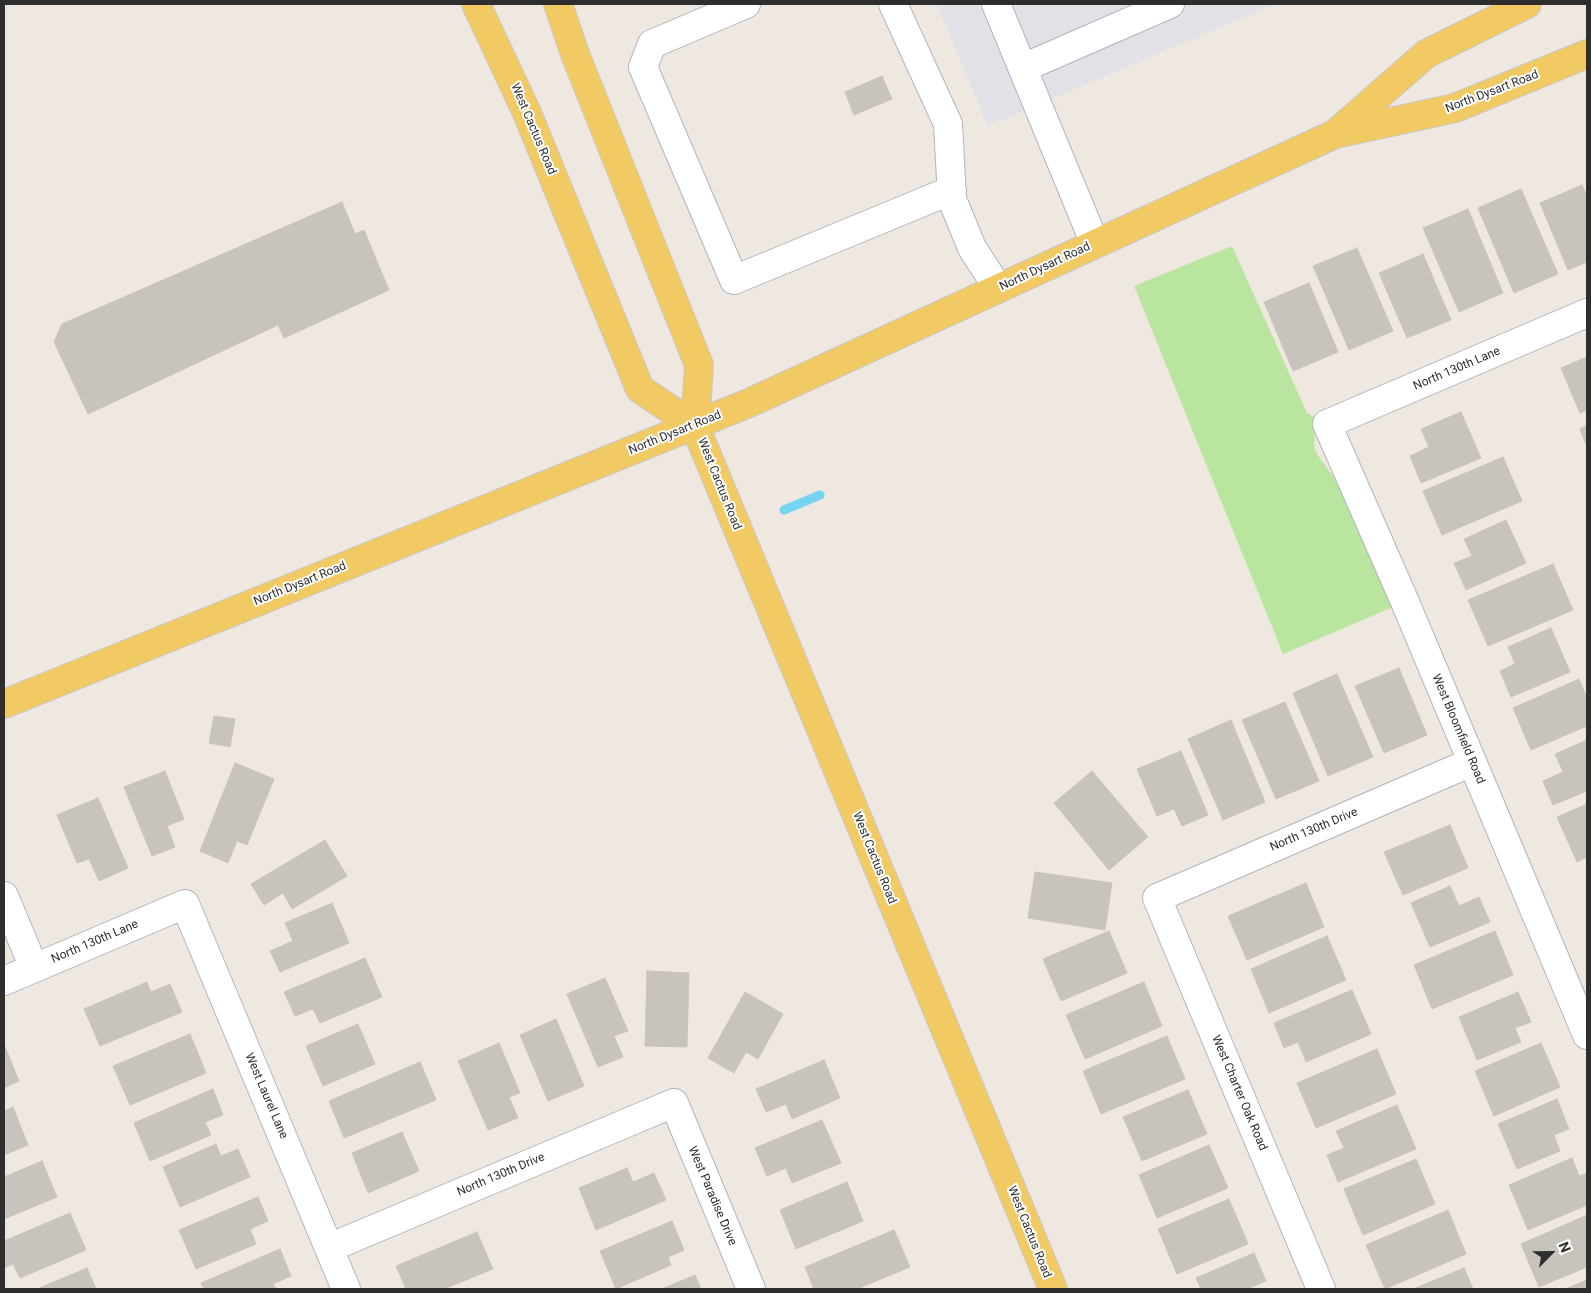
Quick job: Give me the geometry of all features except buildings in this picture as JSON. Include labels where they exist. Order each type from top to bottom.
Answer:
[{"type":"main road","name":"West Cactus Road","points":[[476,4],[528,113],[640,389],[695,426]]},
{"type":"main road","name":"West Cactus Road","points":[[558,4],[575,54],[699,366],[695,426],[1053,1289]]},
{"type":"main road","name":"North Dysart Road","points":[[1335,134],[1426,54],[1527,4]]},
{"type":"main road","name":"North Dysart Road","points":[[4,704],[486,508],[695,426],[758,399],[1335,134],[1455,108],[1587,54]]},
{"type":"street","points":[[746,4],[652,44],[643,67],[734,280],[952,190]]},
{"type":"street","points":[[893,4],[948,124],[952,199],[972,248],[998,288]]},
{"type":"street","points":[[996,4],[1095,244]]},
{"type":"street","points":[[1023,68],[1170,4]]},
{"type":"street","name":"North 130th Lane","points":[[1327,424],[1587,313]]},
{"type":"street","name":"West Bloomfield Road","points":[[1327,424],[1405,602],[1587,1035]]},
{"type":"street","name":"North 130th Drive","points":[[1157,898],[1472,762]]},
{"type":"street","points":[[4,896],[34,968]]},
{"type":"street","name":"West Charter Oak Road","points":[[1157,898],[1321,1289]]},
{"type":"street","name":"North 130th Lane","points":[[4,981],[185,904]]},
{"type":"street","name":"West Laurel Lane","points":[[185,904],[346,1289]]},
{"type":"street","name":"North 130th Drive","points":[[329,1248],[674,1103]]},
{"type":"street","name":"West Paradise Drive","points":[[674,1103],[751,1289]]},
{"type":"shaded area","points":[[937,4],[1275,4],[988,126]]},
{"type":"green space","points":[[1232,246],[1307,413],[1316,418],[1314,447],[1319,457],[1351,501],[1393,607],[1283,654],[1134,286]]},
{"type":"waterway","points":[[784,510],[820,495]]}]
